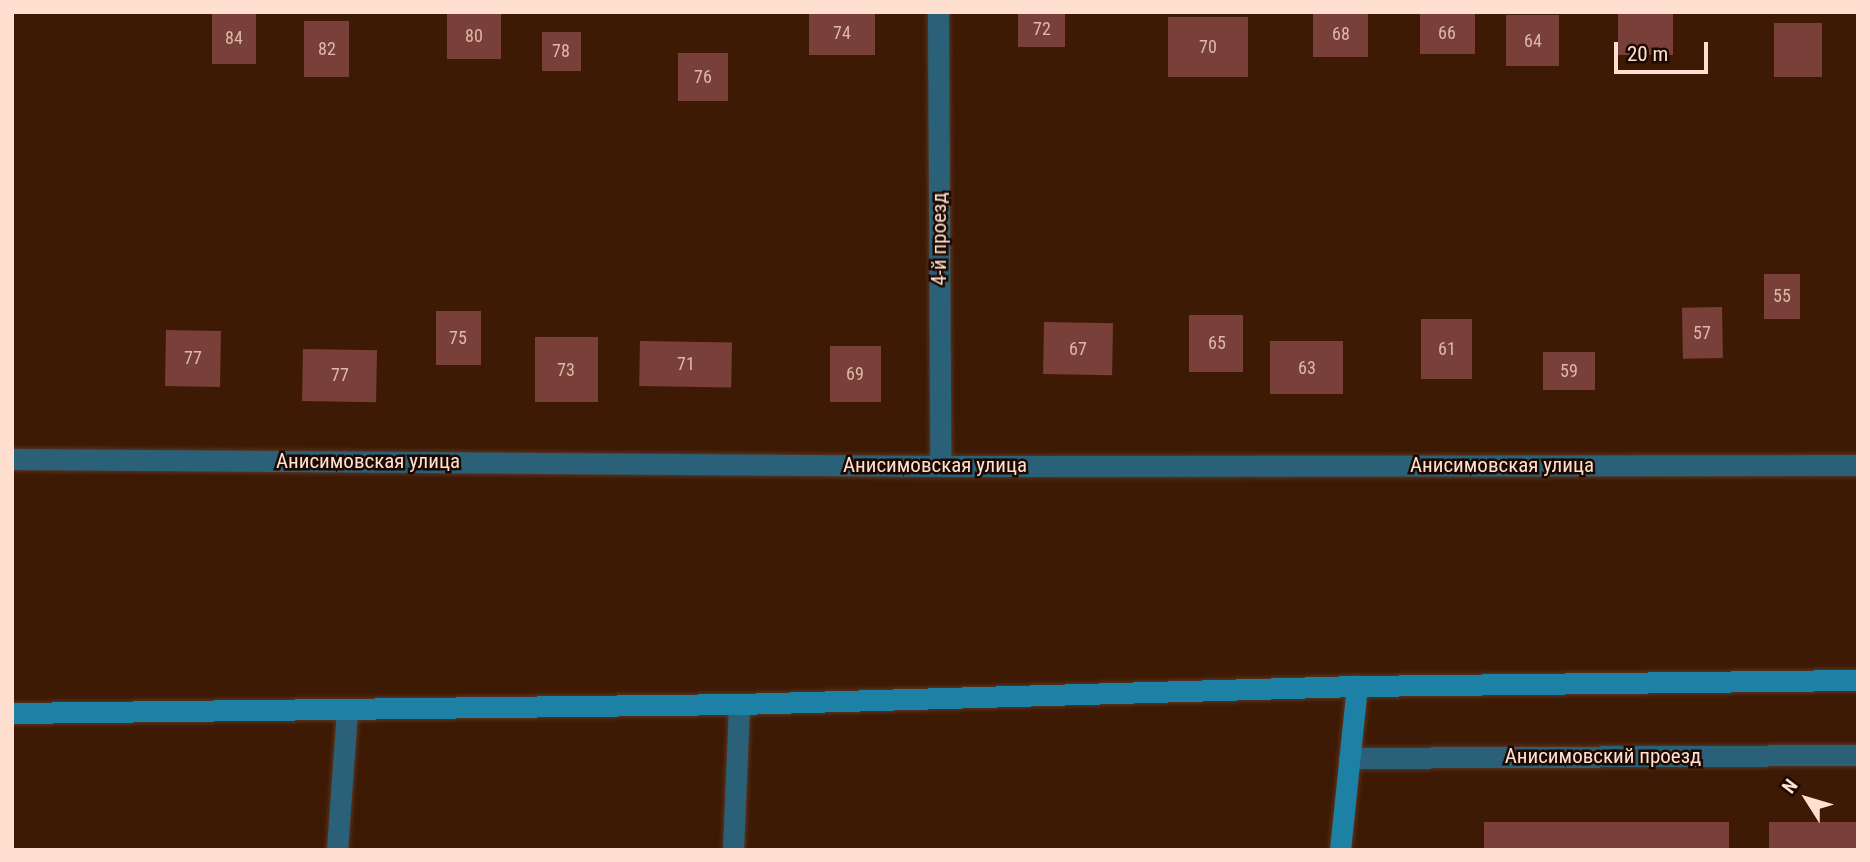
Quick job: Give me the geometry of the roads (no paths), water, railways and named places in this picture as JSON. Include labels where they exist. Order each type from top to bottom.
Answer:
[{"type":"street","name":"4-й проезд","points":[[938,12],[940,466]]},
{"type":"street","name":"Анисимовская улица","points":[[12,459],[940,466],[1858,465]]},
{"type":"street","points":[[12,713],[740,704],[1357,686],[1858,680]]},
{"type":"street","points":[[1340,850],[1357,686]]},
{"type":"street","points":[[733,850],[740,704]]},
{"type":"street","points":[[337,850],[347,709]]},
{"type":"street","name":"Анисимовский проезд","points":[[1349,758],[1858,755]]}]
